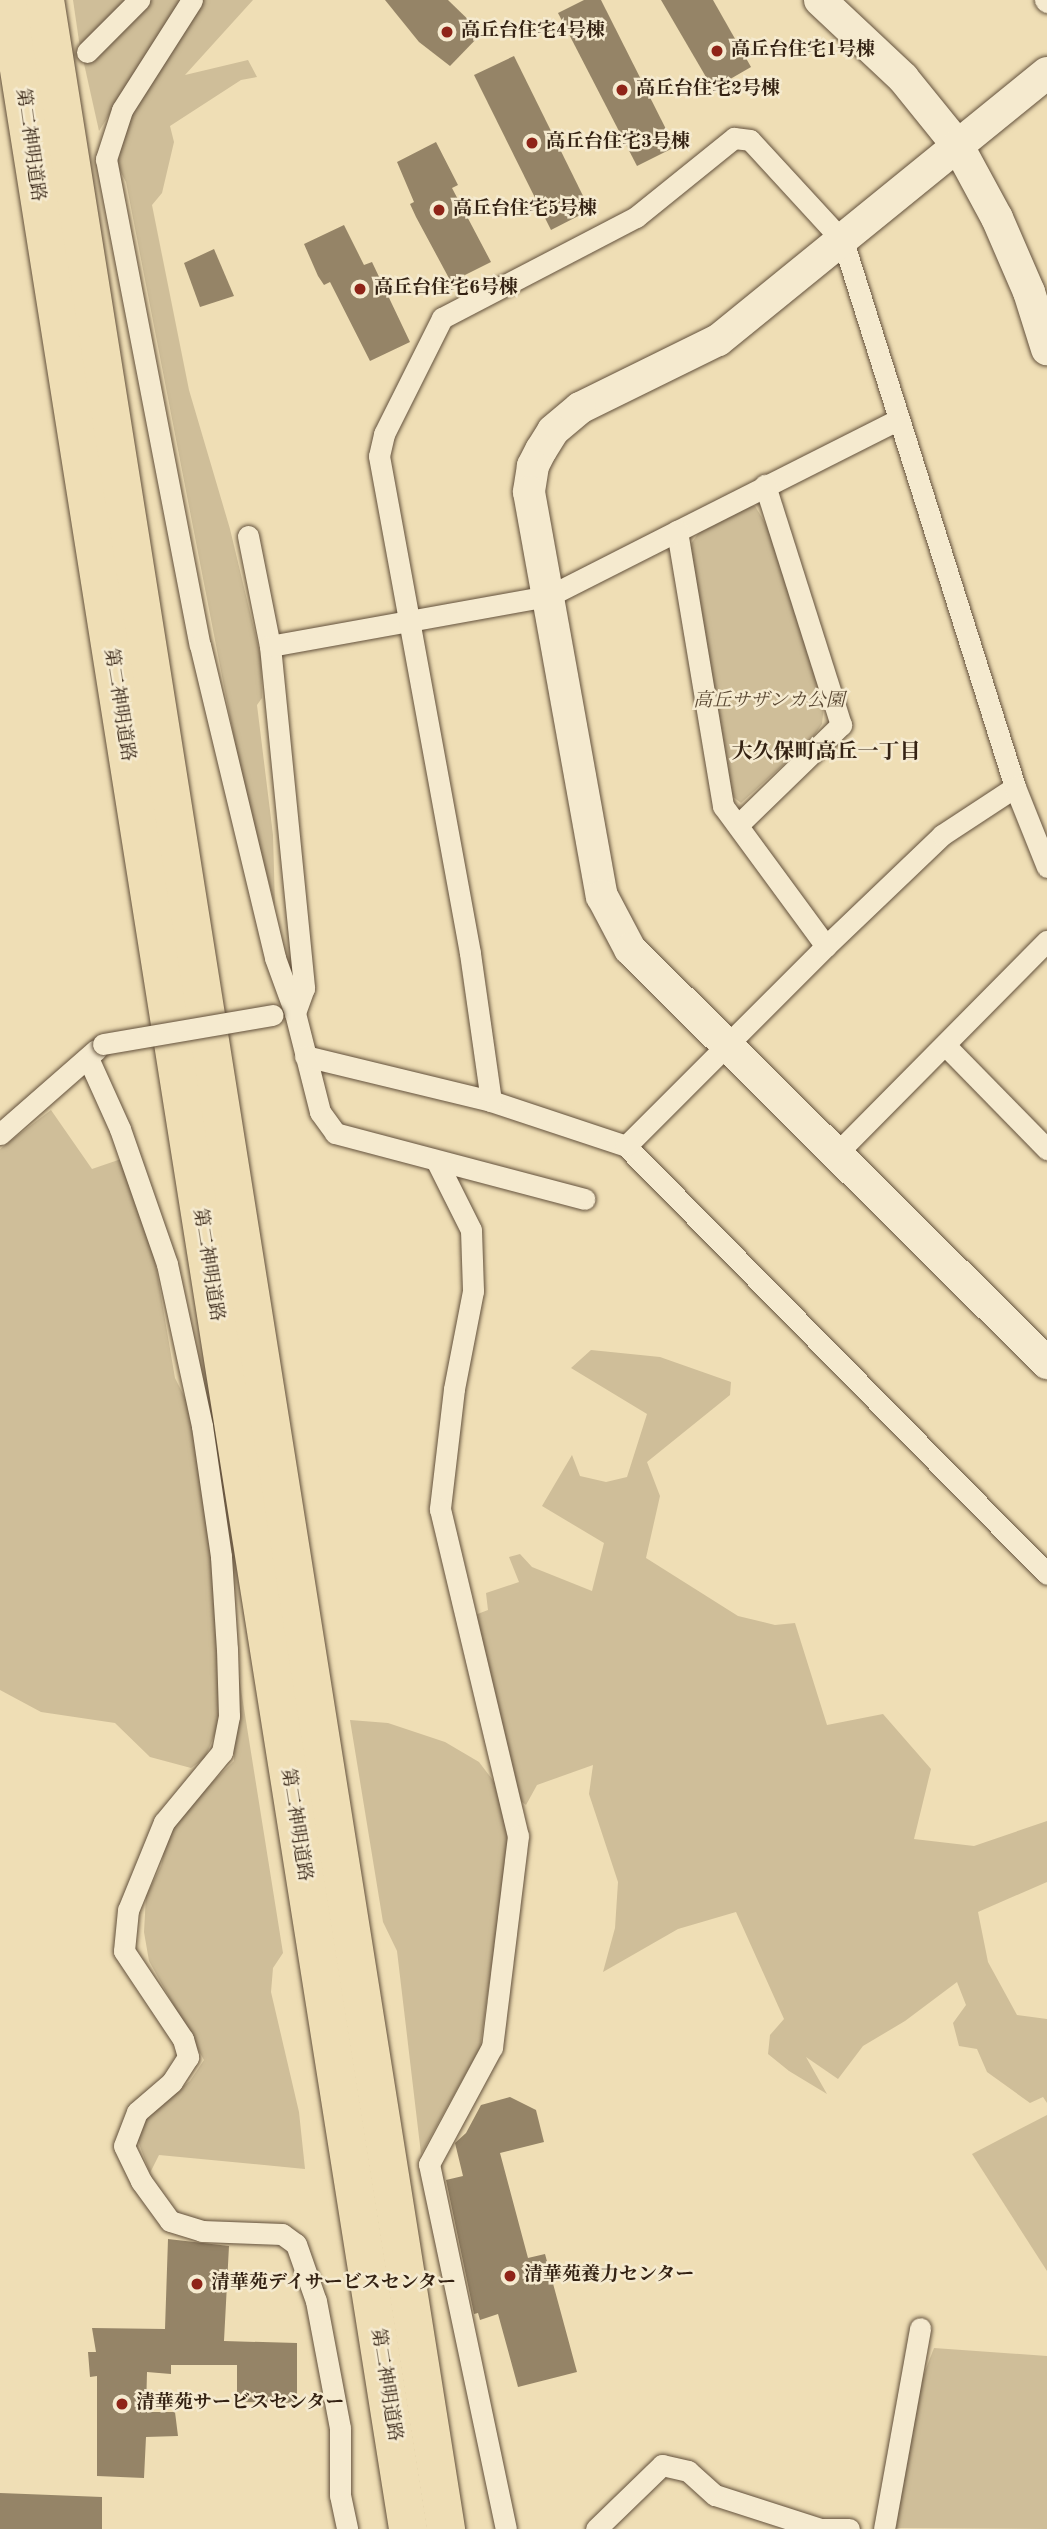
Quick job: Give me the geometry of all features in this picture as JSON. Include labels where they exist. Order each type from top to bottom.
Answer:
[{"type":"highway","name":"第二神明道路","points":[[8,0],[41,234],[408,2529]]},
{"type":"highway","name":"第二神明道路","points":[[46,0],[446,2529]]},
{"type":"street","points":[[87,52],[139,0]]},
{"type":"street","points":[[192,0],[122,110],[106,159],[200,645],[275,958],[295,1013],[320,1112],[335,1133],[584,1199]]},
{"type":"street","points":[[820,0],[903,78],[958,146],[997,218],[1029,292],[1047,349]]},
{"type":"street","points":[[1047,73],[718,340],[580,408],[553,431],[533,466],[529,492],[602,896],[630,949],[1047,1363]]},
{"type":"street","points":[[491,1101],[470,953],[379,456],[384,434],[442,318],[636,217],[734,138],[750,140],[843,241],[897,420],[1015,787],[1047,867]]},
{"type":"street","points":[[270,646],[549,596],[897,420]]},
{"type":"street","points":[[738,825],[841,725],[765,485]]},
{"type":"street","points":[[677,531],[723,806],[826,946]]},
{"type":"street","points":[[248,536],[270,646],[304,988],[295,1013]]},
{"type":"street","points":[[626,1146],[826,946],[942,835],[1015,787]]},
{"type":"street","points":[[836,1154],[1047,941]]},
{"type":"street","points":[[0,1134],[96,1051],[295,1013]]},
{"type":"street","points":[[945,1045],[1047,1149]]},
{"type":"street","points":[[96,1051],[167,1264],[202,1426],[221,1557],[229,1716],[222,1752],[164,1822],[128,1910],[124,1951],[183,2039],[188,2057],[172,2082],[137,2112],[124,2146],[141,2181],[170,2221],[202,2231],[282,2234],[296,2244],[316,2301],[340,2428],[340,2495],[347,2529]]},
{"type":"street","points":[[305,1056],[491,1101],[626,1146],[1047,1574]]},
{"type":"street","points":[[437,1162],[471,1230],[473,1291],[453,1389],[440,1509],[518,1836],[492,2047],[429,2164],[506,2529]]},
{"type":"street","points":[[884,2529],[920,2328]]},
{"type":"street","points":[[596,2529],[662,2465],[688,2471],[715,2495],[820,2529],[849,2529]]},
{"type":"green space","points":[[73,0],[181,0],[99,131],[79,41]]},
{"type":"green space","points":[[203,0],[253,0],[185,75],[248,60],[257,77],[241,80],[170,126],[174,142],[162,193],[152,205],[189,390],[230,529],[261,658],[262,698],[257,705],[273,835],[275,906],[242,779],[126,182],[116,163],[126,120]]},
{"type":"green space","name":"高丘サザンカ公園","points":[[747,506],[755,506],[768,528],[824,705],[822,724],[811,740],[741,803],[732,796],[688,548],[700,531]]},
{"type":"green space","points":[[51,1110],[92,1169],[124,1158],[148,1220],[175,1378],[192,1412],[211,1533],[220,1721],[205,1758],[191,1768],[150,1757],[115,1723],[41,1712],[0,1690],[0,1149]]},
{"type":"green space","points":[[591,1350],[660,1357],[731,1382],[730,1395],[647,1462],[660,1496],[646,1558],[738,1616],[775,1625],[795,1623],[827,1725],[883,1714],[931,1769],[914,1839],[974,1846],[1047,1821],[1047,1882],[978,1912],[988,1962],[1017,2015],[1047,2019],[1047,2103],[1043,2097],[1030,2103],[987,2072],[977,2049],[959,2046],[953,2023],[966,2005],[957,1982],[905,2021],[863,2046],[838,2079],[806,2057],[827,2094],[789,2071],[768,2054],[770,2035],[784,2019],[736,1912],[678,1929],[603,1972],[615,1928],[618,1882],[589,1794],[593,1765],[537,1785],[526,1805],[516,1797],[475,1615],[488,1610],[486,1593],[519,1582],[509,1557],[520,1554],[532,1567],[592,1591],[604,1543],[542,1506],[572,1455],[580,1476],[606,1482],[627,1477],[647,1414],[571,1368]]},
{"type":"green space","points":[[235,1652],[283,1953],[273,1968],[271,1992],[299,2112],[305,2169],[159,2155],[150,2173],[136,2136],[147,2115],[190,2081],[204,2060],[149,1961],[144,1932],[146,1896],[161,1866],[167,1837],[194,1800],[234,1761]]},
{"type":"green space","points":[[350,1720],[388,1723],[445,1742],[479,1762],[495,1783],[504,1813],[509,1844],[480,2048],[421,2154],[397,1951],[383,1922]]},
{"type":"green space","points":[[1047,2115],[1047,2271],[972,2154]]},
{"type":"green space","points":[[934,2348],[1047,2356],[1047,2529],[896,2528],[917,2392]]},
{"type":"building","name":"高丘台住宅4号棟","points":[[385,0],[448,0],[482,33],[450,66],[419,42]]},
{"type":"building","name":"高丘台住宅2号棟","points":[[584,0],[601,0],[675,147],[637,166],[558,13]]},
{"type":"building","name":"高丘台住宅1号棟","points":[[661,0],[713,0],[751,67],[713,89]]},
{"type":"building","name":"高丘台住宅3号棟","points":[[514,56],[590,210],[551,230],[474,75]]},
{"type":"building","name":"高丘台住宅5号棟","points":[[436,142],[458,185],[452,188],[491,262],[451,282],[410,204],[414,202],[397,162]]},
{"type":"building","name":"高丘台住宅6号棟","points":[[344,225],[364,265],[372,262],[410,342],[370,361],[330,282],[324,285],[304,244]]},
{"type":"building","points":[[214,249],[234,296],[200,307],[184,263]]},
{"type":"building","name":"清華苑養力センター","points":[[510,2097],[536,2110],[544,2142],[500,2153],[528,2258],[545,2254],[577,2372],[518,2387],[498,2314],[480,2320],[478,2313],[474,2314],[446,2180],[463,2176],[455,2143],[466,2133],[481,2105]]},
{"type":"building","points":[[168,2239],[229,2246],[224,2341],[297,2343],[297,2403],[237,2402],[237,2365],[171,2365],[171,2374],[147,2372],[146,2412],[175,2412],[178,2436],[146,2437],[144,2478],[97,2476],[97,2376],[90,2377],[88,2352],[96,2352],[92,2328],[165,2329]]},
{"type":"building","points":[[0,2493],[102,2497],[102,2529],[0,2529]]},
{"type":"place","name":"高丘台住宅4号棟","points":[[447,32]]},
{"type":"place","name":"高丘台住宅1号棟","points":[[717,51]]},
{"type":"place","name":"高丘台住宅2号棟","points":[[622,90]]},
{"type":"place","name":"高丘台住宅3号棟","points":[[532,143]]},
{"type":"place","name":"高丘台住宅5号棟","points":[[439,210]]},
{"type":"place","name":"高丘台住宅6号棟","points":[[360,289]]},
{"type":"place","name":"清華苑養力センター","points":[[510,2276]]},
{"type":"place","name":"清華苑デイサービスセンター","points":[[197,2284]]},
{"type":"place","name":"清華苑サービスセンター","points":[[122,2404]]},
{"type":"district","name":"大久保町高丘一丁目","points":[[826,753]]}]
